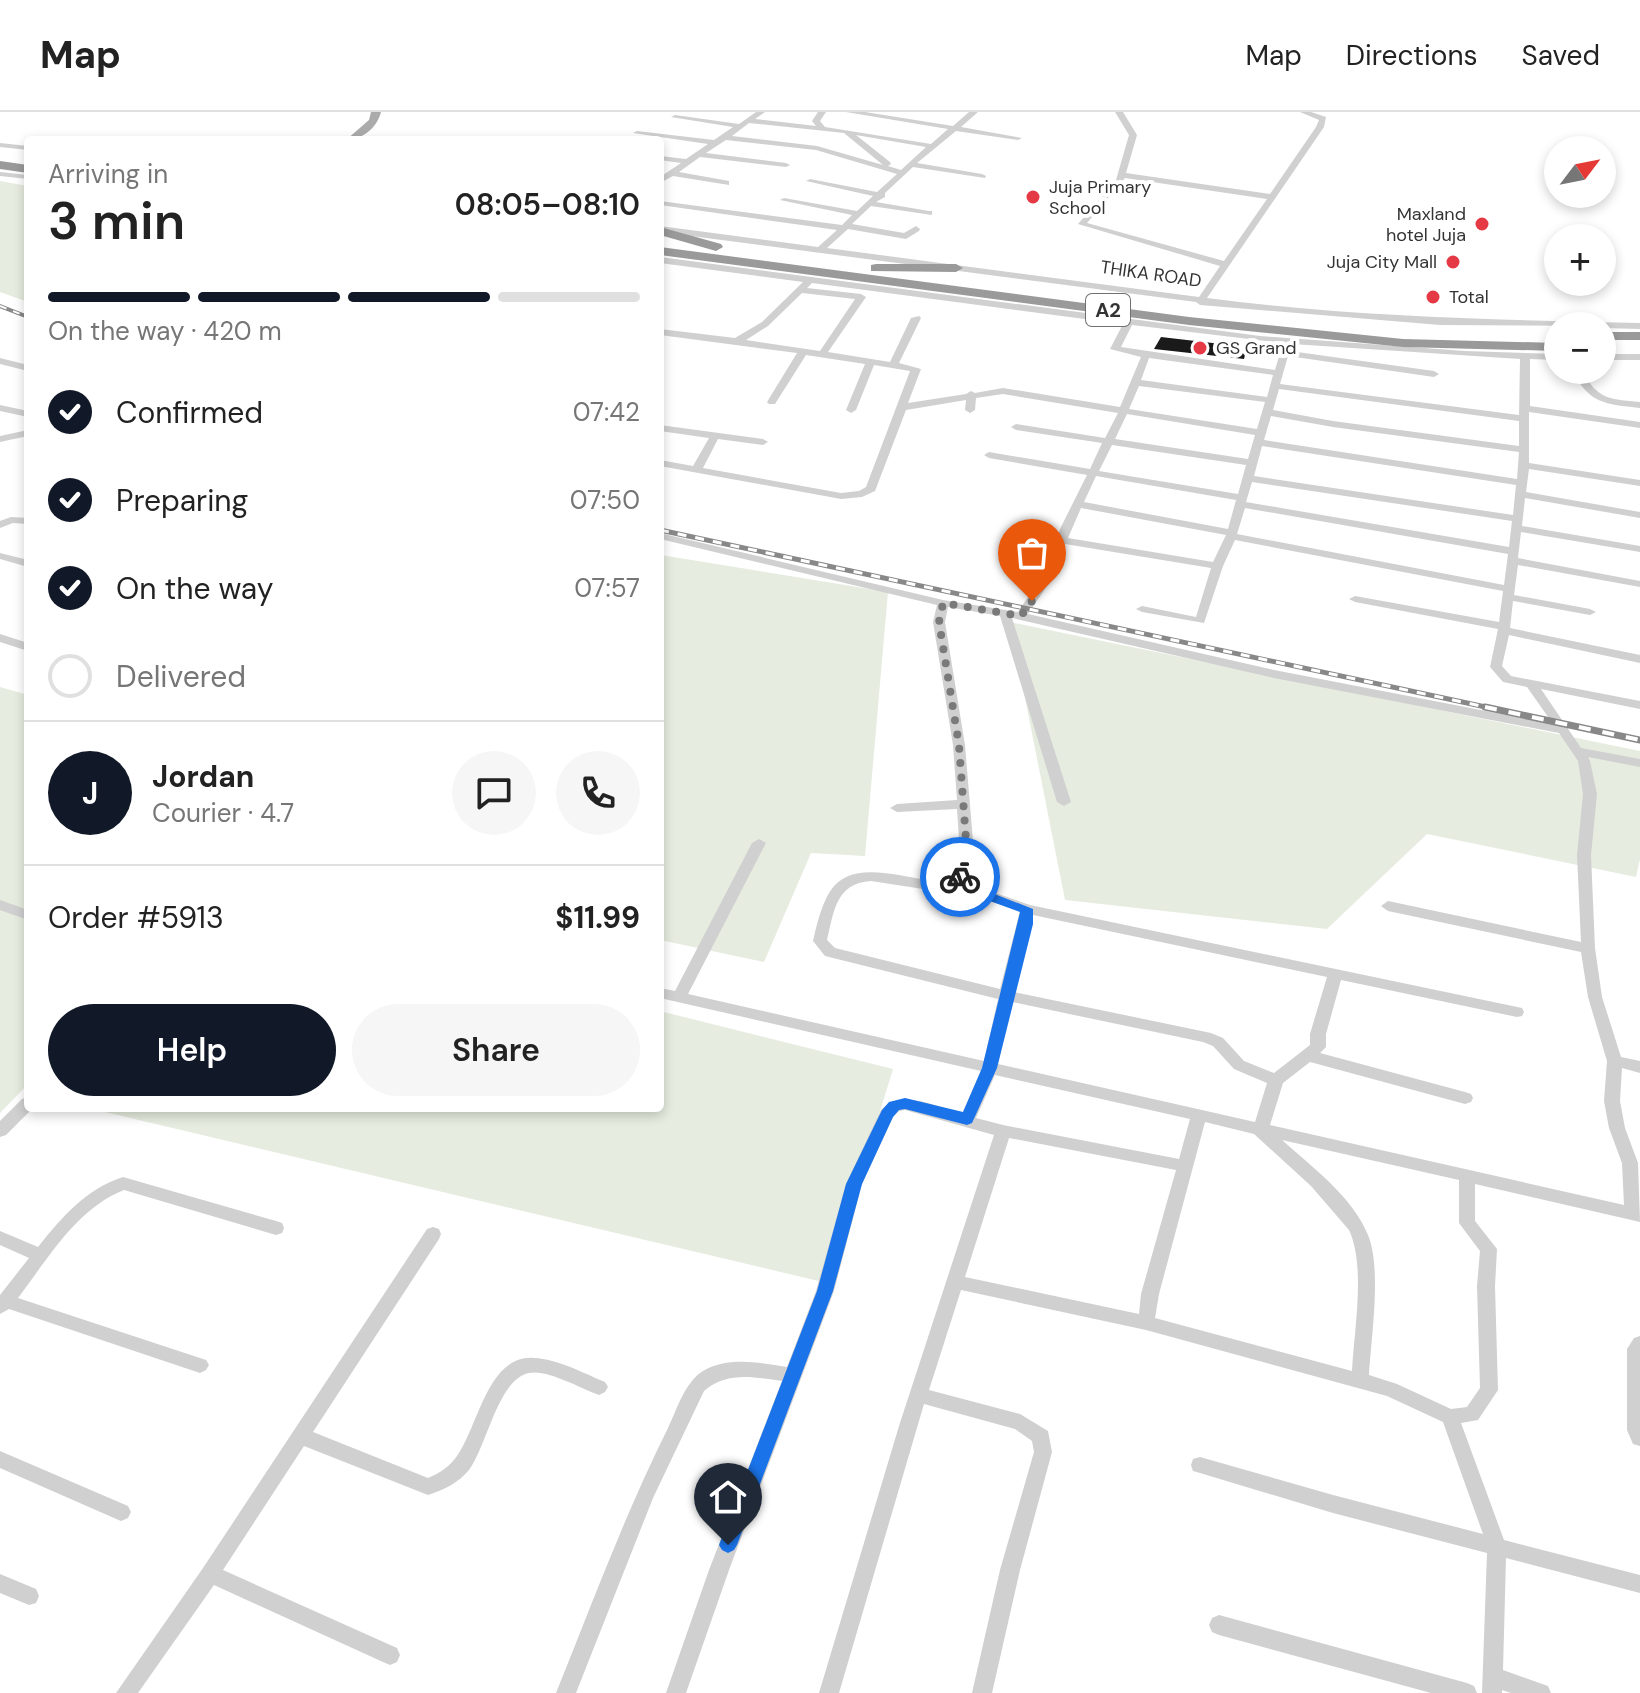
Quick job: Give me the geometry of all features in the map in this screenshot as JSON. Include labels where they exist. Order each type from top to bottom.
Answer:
[{"type":"highway","points":[[0,155],[24,158]]},
{"type":"highway","points":[[0,165],[24,168]]},
{"type":"highway","points":[[664,232],[716,253]]},
{"type":"highway","name":"THIKA ROAD","points":[[664,242],[716,253],[1189,321],[1403,343],[1544,347]]},
{"type":"highway","name":"THIKA ROAD","points":[[664,255],[716,253],[871,268],[1352,326],[1544,334]]},
{"type":"highway","points":[[871,268],[956,268]]},
{"type":"highway","points":[[1616,336],[1640,336]]},
{"type":"highway","points":[[1616,347],[1640,347]]},
{"type":"main road","points":[[356,136],[374,121],[376,112]]},
{"type":"street","points":[[664,178],[761,112]]},
{"type":"street","points":[[822,112],[816,121],[823,129]]},
{"type":"street","points":[[850,112],[1018,138]]},
{"type":"street","points":[[822,248],[932,146],[974,112]]},
{"type":"street","points":[[1119,112],[1133,135],[1123,175],[1118,185],[1082,224],[1224,264]]},
{"type":"street","points":[[1200,302],[1323,119],[1304,112]]},
{"type":"street","points":[[675,117],[846,131],[932,146]]},
{"type":"street","points":[[846,131],[894,169]]},
{"type":"street","points":[[637,133],[661,136]]},
{"type":"street","points":[[664,136],[716,143]]},
{"type":"street","points":[[724,137],[817,148],[903,173]]},
{"type":"street","points":[[0,145],[24,148]]},
{"type":"street","points":[[699,155],[786,165]]},
{"type":"street","points":[[664,159],[688,162]]},
{"type":"street","points":[[912,165],[982,176]]},
{"type":"street","points":[[672,173],[726,183]]},
{"type":"street","points":[[0,174],[24,177]]},
{"type":"street","points":[[1123,175],[1270,197]]},
{"type":"street","points":[[810,181],[882,195]]},
{"type":"street","points":[[784,200],[860,214]]},
{"type":"street","points":[[664,204],[906,236],[916,229]]},
{"type":"street","points":[[872,204],[929,213]]},
{"type":"street","name":"THIKA ROAD","points":[[664,230],[822,248],[1200,302],[1440,322],[1640,326]]},
{"type":"street","name":"THIKA ROAD","points":[[664,256],[810,280],[1129,322],[1286,347],[1544,357]]},
{"type":"street","points":[[737,341],[765,324],[810,280]]},
{"type":"street","points":[[799,290],[861,297],[822,355]]},
{"type":"street","points":[[893,365],[916,318]]},
{"type":"street","points":[[1129,322],[1115,349],[1279,373]]},
{"type":"street","points":[[664,332],[916,369],[871,489],[862,494],[841,496],[664,464]]},
{"type":"street","points":[[1142,609],[1200,621],[1217,566],[1232,535],[1286,347],[1434,374]]},
{"type":"street","points":[[772,402],[803,351]]},
{"type":"street","points":[[1021,616],[1049,574],[1061,540],[1124,410],[1146,355]]},
{"type":"street","points":[[1525,356],[1522,488],[1504,629],[1496,667],[1507,679],[1640,705]]},
{"type":"street","points":[[1616,357],[1640,357]]},
{"type":"street","points":[[0,361],[24,367]]},
{"type":"street","points":[[851,410],[870,363]]},
{"type":"street","points":[[1134,382],[1270,400]]},
{"type":"street","points":[[1583,384],[1594,397],[1640,405]]},
{"type":"street","points":[[1275,386],[1640,425]]},
{"type":"street","points":[[904,407],[1003,391],[1124,410],[1522,488],[1640,515]]},
{"type":"street","points":[[970,410],[971,394]]},
{"type":"street","points":[[0,408],[24,413]]},
{"type":"street","points":[[1266,412],[1524,450]]},
{"type":"street","points":[[1016,427],[1252,463]]},
{"type":"street","points":[[664,429],[763,442]]},
{"type":"street","points":[[0,439],[24,434]]},
{"type":"street","points":[[696,470],[715,436]]},
{"type":"street","points":[[989,455],[1241,501],[1640,584]]},
{"type":"street","points":[[1524,465],[1640,483]]},
{"type":"street","points":[[1248,478],[1516,524],[1640,549]]},
{"type":"street","points":[[1077,504],[1590,612]]},
{"type":"street","points":[[2,523],[24,521]]},
{"type":"street","points":[[664,537],[943,603],[1021,616],[1274,674],[1562,730]]},
{"type":"street","points":[[1061,540],[1217,566]]},
{"type":"street","points":[[1,557],[24,563]]},
{"type":"street","points":[[1355,599],[1640,659]]},
{"type":"street","points":[[943,603],[939,622],[959,745],[967,853],[961,882]]},
{"type":"street","points":[[1005,613],[1064,802]]},
{"type":"street","points":[[0,638],[24,646]]},
{"type":"street","points":[[664,994],[1636,1214],[1630,1163],[1617,1128],[1612,1101],[1615,1061],[1595,997],[1588,948],[1584,855],[1590,794],[1584,761],[1532,685]]},
{"type":"street","points":[[1578,751],[1640,763]]},
{"type":"street","points":[[897,808],[963,804]]},
{"type":"street","points":[[679,997],[759,843]]},
{"type":"street","points":[[1276,1080],[1239,1065],[1218,1042],[1206,1037],[1006,996],[830,952],[820,941],[826,917],[839,887],[852,879],[863,877],[937,887],[961,882],[970,889],[1027,909],[1517,1012]]},
{"type":"street","points":[[0,905],[24,914]]},
{"type":"street","points":[[1388,906],[1588,948]]},
{"type":"street","points":[[967,1119],[989,1068],[1026,924],[1027,909]]},
{"type":"street","points":[[1260,1130],[1276,1080],[1318,1047],[1318,1034],[1335,974]]},
{"type":"street","points":[[1309,1056],[1465,1098]]},
{"type":"street","points":[[1615,1061],[1640,1067]]},
{"type":"street","points":[[676,1693],[723,1557],[825,1291],[854,1184],[887,1114],[894,1106],[905,1104],[1003,1131],[1185,1166]]},
{"type":"street","points":[[0,1131],[24,1107]]},
{"type":"street","points":[[1146,1323],[1150,1294],[1199,1116]]},
{"type":"street","points":[[1260,1130],[1332,1199],[1357,1228],[1364,1257],[1360,1380]]},
{"type":"street","points":[[829,1693],[953,1281],[1003,1131]]},
{"type":"street","points":[[953,1281],[1146,1323],[1360,1380],[1391,1389],[1450,1417],[1472,1414],[1489,1390],[1486,1286],[1489,1249],[1467,1223],[1467,1176]]},
{"type":"street","points":[[200,1365],[3,1304],[41,1255],[91,1200],[102,1190],[123,1183],[276,1228]]},
{"type":"street","points":[[126,1693],[210,1574],[433,1234]]},
{"type":"street","points":[[0,1238],[41,1255]]},
{"type":"street","points":[[1640,1343],[1636,1349],[1636,1430],[1640,1438]]},
{"type":"street","points":[[301,1436],[428,1487],[443,1484],[456,1474],[470,1454],[501,1385],[515,1371],[526,1365],[538,1366],[599,1387]]},
{"type":"street","points":[[566,1693],[644,1496],[698,1386],[706,1376],[731,1369],[793,1375]]},
{"type":"street","points":[[918,1395],[1020,1422],[1041,1437],[1043,1452],[1010,1570],[982,1693]]},
{"type":"street","points":[[1450,1417],[1497,1547],[1493,1685],[1541,1693]]},
{"type":"street","points":[[0,1459],[121,1512]]},
{"type":"street","points":[[1200,1465],[1640,1584]]},
{"type":"street","points":[[210,1574],[390,1655]]},
{"type":"street","points":[[0,1583],[29,1596]]},
{"type":"street","points":[[1219,1625],[1467,1693]]},
{"type":"shaded area","points":[[0,181],[24,185],[24,301],[0,292]]},
{"type":"shaded area","points":[[664,555],[888,592],[865,856],[811,853],[764,962],[664,941]]},
{"type":"shaded area","points":[[1010,622],[1640,751],[1640,859],[1636,877],[1427,834],[1327,929],[1065,900]]},
{"type":"shaded area","points":[[0,687],[24,694],[24,1088],[0,1113]]},
{"type":"shaded area","points":[[664,1012],[893,1069],[827,1283],[105,1112],[664,1112]]},
{"type":"building","name":"GS Grand","points":[[1161,337],[1247,347],[1244,359],[1154,349]]},
{"type":"railway","points":[[0,306],[24,315]]},
{"type":"railway","points":[[664,531],[1495,709]]},
{"type":"railway","points":[[1485,707],[1640,740]]},
{"type":"way so far","points":[[960,877],[967,853],[959,745],[939,622],[943,603],[1021,616],[1032,601]]},
{"type":"place","name":"Juja Primary School","points":[[1033,197]]},
{"type":"place","name":"Maxland hotel Juja","points":[[1482,224]]},
{"type":"place","name":"Juja City Mall","points":[[1453,262]]},
{"type":"place","name":"Total","points":[[1433,297]]},
{"type":"place","name":"GS Grand","points":[[1200,348]]},
{"type":"route","points":[[728,1545],[825,1291],[854,1184],[887,1114],[894,1106],[905,1104],[967,1119],[989,1068],[1026,924],[1027,909],[970,889],[961,882],[960,877]]}]
